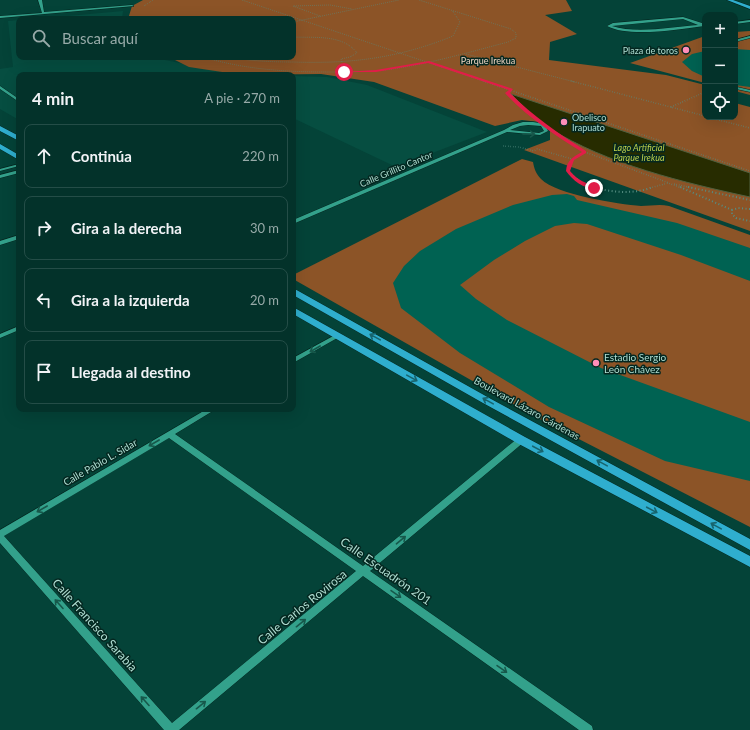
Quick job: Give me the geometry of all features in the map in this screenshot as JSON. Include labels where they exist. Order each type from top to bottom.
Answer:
[{"type":"main road","points":[[729,0],[750,8]]},
{"type":"main road","points":[[742,0],[750,3]]},
{"type":"main road","points":[[0,128],[16,137]]},
{"type":"main road","points":[[0,146],[16,156]]},
{"type":"main road","name":"Boulevard Lázaro Cárdenas","points":[[296,293],[488,401],[750,545]]},
{"type":"main road","points":[[296,312],[521,440],[750,562]]},
{"type":"street","points":[[40,0],[43,12]]},
{"type":"street","points":[[0,16],[132,6]]},
{"type":"street","points":[[683,18],[704,25],[634,30],[620,30],[609,26],[613,24],[683,18]]},
{"type":"street","points":[[738,22],[750,21]]},
{"type":"street","points":[[738,41],[750,38]]},
{"type":"street","points":[[738,41],[750,42]]},
{"type":"street","points":[[0,87],[16,99]]},
{"type":"street","points":[[738,88],[750,91]]},
{"type":"street","name":"Calle Grillito Cantor","points":[[296,221],[506,132],[516,124],[526,123],[543,125],[546,131],[540,134],[506,132]]},
{"type":"street","points":[[0,170],[16,165]]},
{"type":"street","points":[[0,176],[16,172]]},
{"type":"street","points":[[0,243],[16,238]]},
{"type":"street","points":[[0,336],[16,329]]},
{"type":"street","points":[[296,360],[337,336]]},
{"type":"street","name":"Calle Pablo L. Sidar","points":[[0,534],[207,412]]},
{"type":"street","name":"Calle Escuadrón 201","points":[[169,434],[588,730]]},
{"type":"street","name":"Calle Carlos Rovirosa","points":[[171,730],[364,572],[521,440]]},
{"type":"street","name":"Calle Francisco Sarabia","points":[[0,537],[171,730]]},
{"type":"path","points":[[242,0],[290,16]]},
{"type":"path","points":[[296,21],[399,0]]},
{"type":"path","points":[[212,60],[268,69],[316,72],[376,71],[429,62],[508,42],[516,38],[516,33],[511,29],[419,0]]},
{"type":"path","points":[[320,16],[293,6],[320,5],[352,9]]},
{"type":"path","points":[[254,60],[342,62],[385,58],[453,36],[460,22],[452,10]]},
{"type":"path","points":[[296,18],[750,170]]},
{"type":"path","points":[[296,37],[332,39],[352,46],[357,53],[350,57],[341,59],[342,62]]},
{"type":"path","points":[[464,53],[702,116]]},
{"type":"path","points":[[511,90],[507,93],[530,114]]},
{"type":"path","points":[[670,107],[702,93]]},
{"type":"path","points":[[718,120],[750,128]]},
{"type":"path","points":[[553,132],[585,152],[668,183],[732,210],[738,208],[750,209]]},
{"type":"path","points":[[481,142],[518,147],[534,151],[537,149],[572,159]]},
{"type":"path","points":[[585,152],[572,159],[568,166],[568,171],[572,177],[594,188],[632,192],[668,183],[750,200]]},
{"type":"path","points":[[732,210],[732,214],[736,218],[750,221]]},
{"type":"shaded area","points":[[123,11],[122,16],[67,16]]},
{"type":"shaded area","points":[[16,20],[16,60],[165,60],[225,72],[16,72],[16,118],[0,109],[0,69],[13,67],[8,21]]},
{"type":"shaded area","points":[[296,76],[327,77],[367,85],[487,132],[396,167],[296,119]]},
{"type":"green space","name":"Parque Irekua","points":[[143,0],[566,0],[572,11],[545,15],[577,34],[550,42],[549,60],[666,75],[702,84],[702,120],[738,120],[738,104],[750,107],[750,231],[524,150],[550,140],[550,130],[539,122],[522,120],[495,126],[374,82],[321,74],[296,74],[296,72],[222,72],[189,67],[175,60],[296,60],[296,16],[129,16],[132,6]]},
{"type":"green space","points":[[750,31],[750,95],[738,92],[738,32]]},
{"type":"green space","name":"Plaza de toros","points":[[702,37],[702,82],[630,63]]},
{"type":"green space","name":"Estadio Sergio León Chávez","points":[[522,159],[533,162],[541,179],[560,190],[588,198],[618,203],[641,206],[669,206],[750,235],[750,527],[536,417],[296,281],[296,273]]},
{"type":"water","name":"Lago Artificial Parque Irekua","points":[[511,94],[750,173],[750,197],[673,179],[646,171],[595,152],[571,141],[549,128]]},
{"type":"building","points":[[738,49],[750,50],[750,87],[738,85]]},
{"type":"building","points":[[702,52],[702,76],[692,71],[682,62],[692,54]]},
{"type":"building","points":[[567,194],[574,196],[577,200],[677,223],[750,248],[750,281],[681,255],[587,224],[574,223],[555,226],[525,241],[494,260],[460,285],[476,299],[507,320],[601,368],[750,422],[750,481],[665,461],[549,407],[460,353],[401,308],[393,283],[404,266],[420,251],[456,229],[513,205],[552,195]]},
{"type":"place","name":"Plaza de toros","points":[[686,50]]},
{"type":"place","name":"Obelisco Irapuato","points":[[564,122]]},
{"type":"place","name":"Estadio Sergio León Chávez","points":[[596,363]]},
{"type":"route","points":[[344,72],[376,71],[429,62],[511,90],[507,93],[524,110],[548,128],[585,152],[572,159],[568,166],[568,171],[572,177],[594,188]]}]
